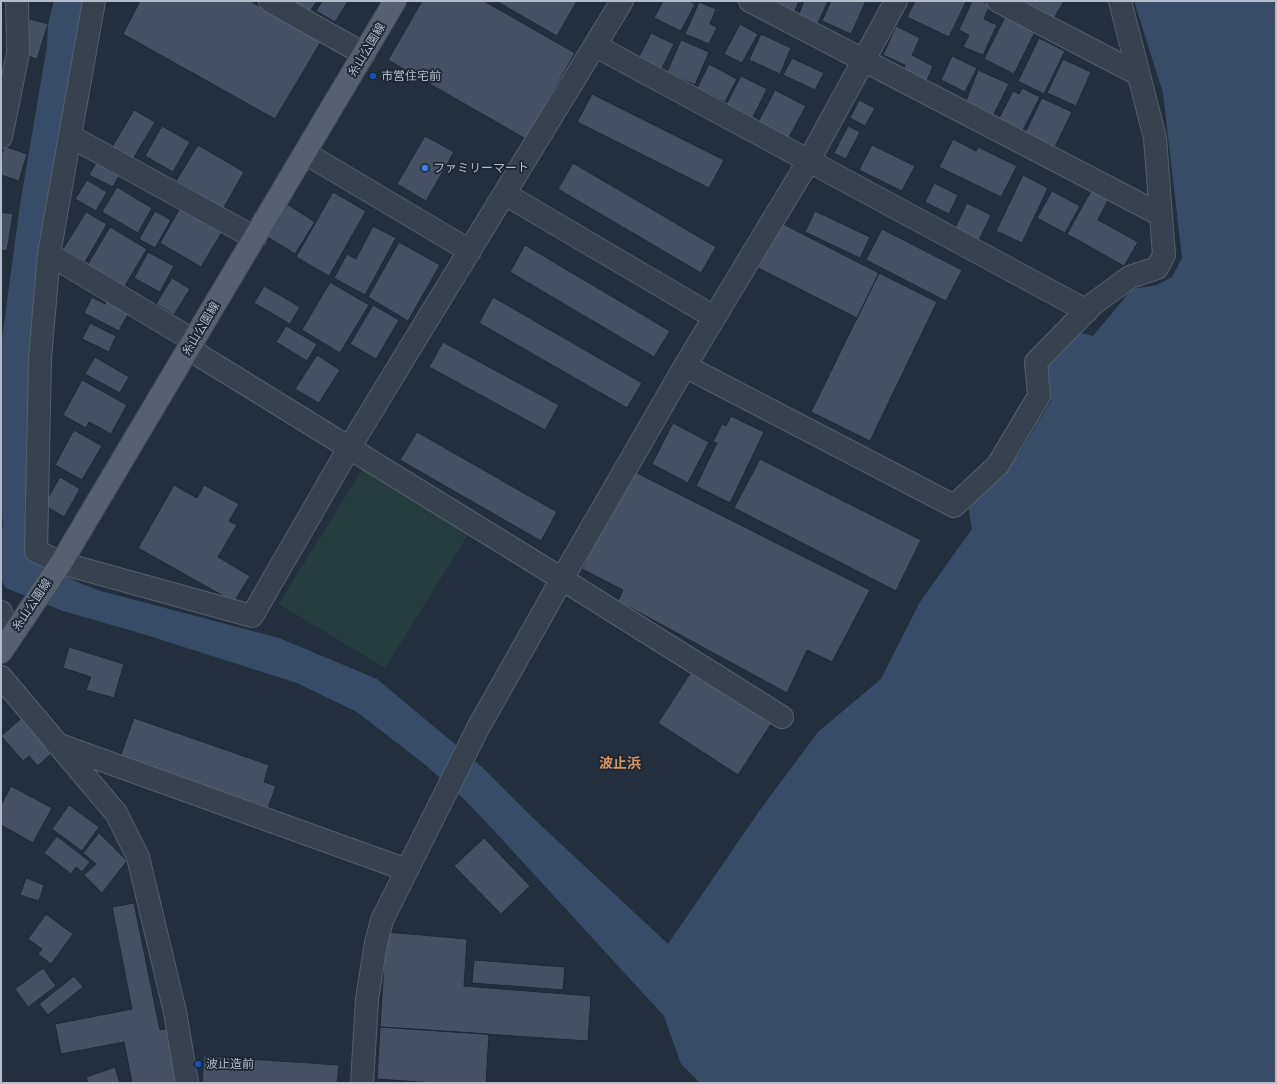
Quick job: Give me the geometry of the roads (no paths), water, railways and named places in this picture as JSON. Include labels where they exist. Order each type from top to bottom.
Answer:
[{"type":"main road","name":"糸山公園線","points":[[1,652],[9,619],[61,563],[192,345],[395,1]]},
{"type":"street","points":[[1,137],[18,53],[17,1]]},
{"type":"street","points":[[94,1],[49,254],[40,359],[36,551],[61,563],[252,616],[349,448],[596,46],[622,1]]},
{"type":"street","points":[[270,1],[364,54]]},
{"type":"street","points":[[750,1],[1161,215]]},
{"type":"street","points":[[362,1083],[367,999],[376,943],[382,920],[478,728],[685,366],[808,162],[896,1]]},
{"type":"street","points":[[998,1],[1138,74]]},
{"type":"street","points":[[685,366],[954,506],[998,465],[1039,396],[1036,362],[1093,304],[1130,277],[1157,268],[1164,254],[1155,138],[1120,1]]},
{"type":"street","points":[[596,46],[808,162],[1087,311]]},
{"type":"street","points":[[70,136],[255,238]]},
{"type":"street","points":[[305,154],[470,252]]},
{"type":"street","points":[[505,194],[714,317]]},
{"type":"street","points":[[49,254],[192,345],[349,448],[782,717]]},
{"type":"street","points":[[1,678],[116,813],[138,857],[175,1012],[187,1083]]},
{"type":"street","points":[[57,744],[407,870]]},
{"type":"water","points":[[54,1],[90,1],[61,139],[29,559],[82,584],[101,591],[279,638],[377,679],[482,767],[533,818],[668,944],[760,810],[818,732],[881,679],[920,602],[972,529],[968,505],[1019,454],[1051,401],[1046,366],[1077,332],[1093,336],[1132,289],[1157,285],[1172,277],[1182,258],[1163,93],[1134,1],[1276,1],[1276,1083],[700,1083],[681,1064],[664,1016],[499,836],[464,799],[423,763],[357,712],[297,683],[143,634],[63,611],[6,588],[1,580],[1,528],[3,528],[1,496],[1,346],[20,205],[47,46],[48,24]]},
{"type":"place","name":"市営住宅前","points":[[373,76]]},
{"type":"place","name":"ファミリーマート","points":[[425,168]]},
{"type":"place","name":"波止造前","points":[[198,1064]]},
{"type":"district","name":"波止浜","points":[[620,764]]}]
